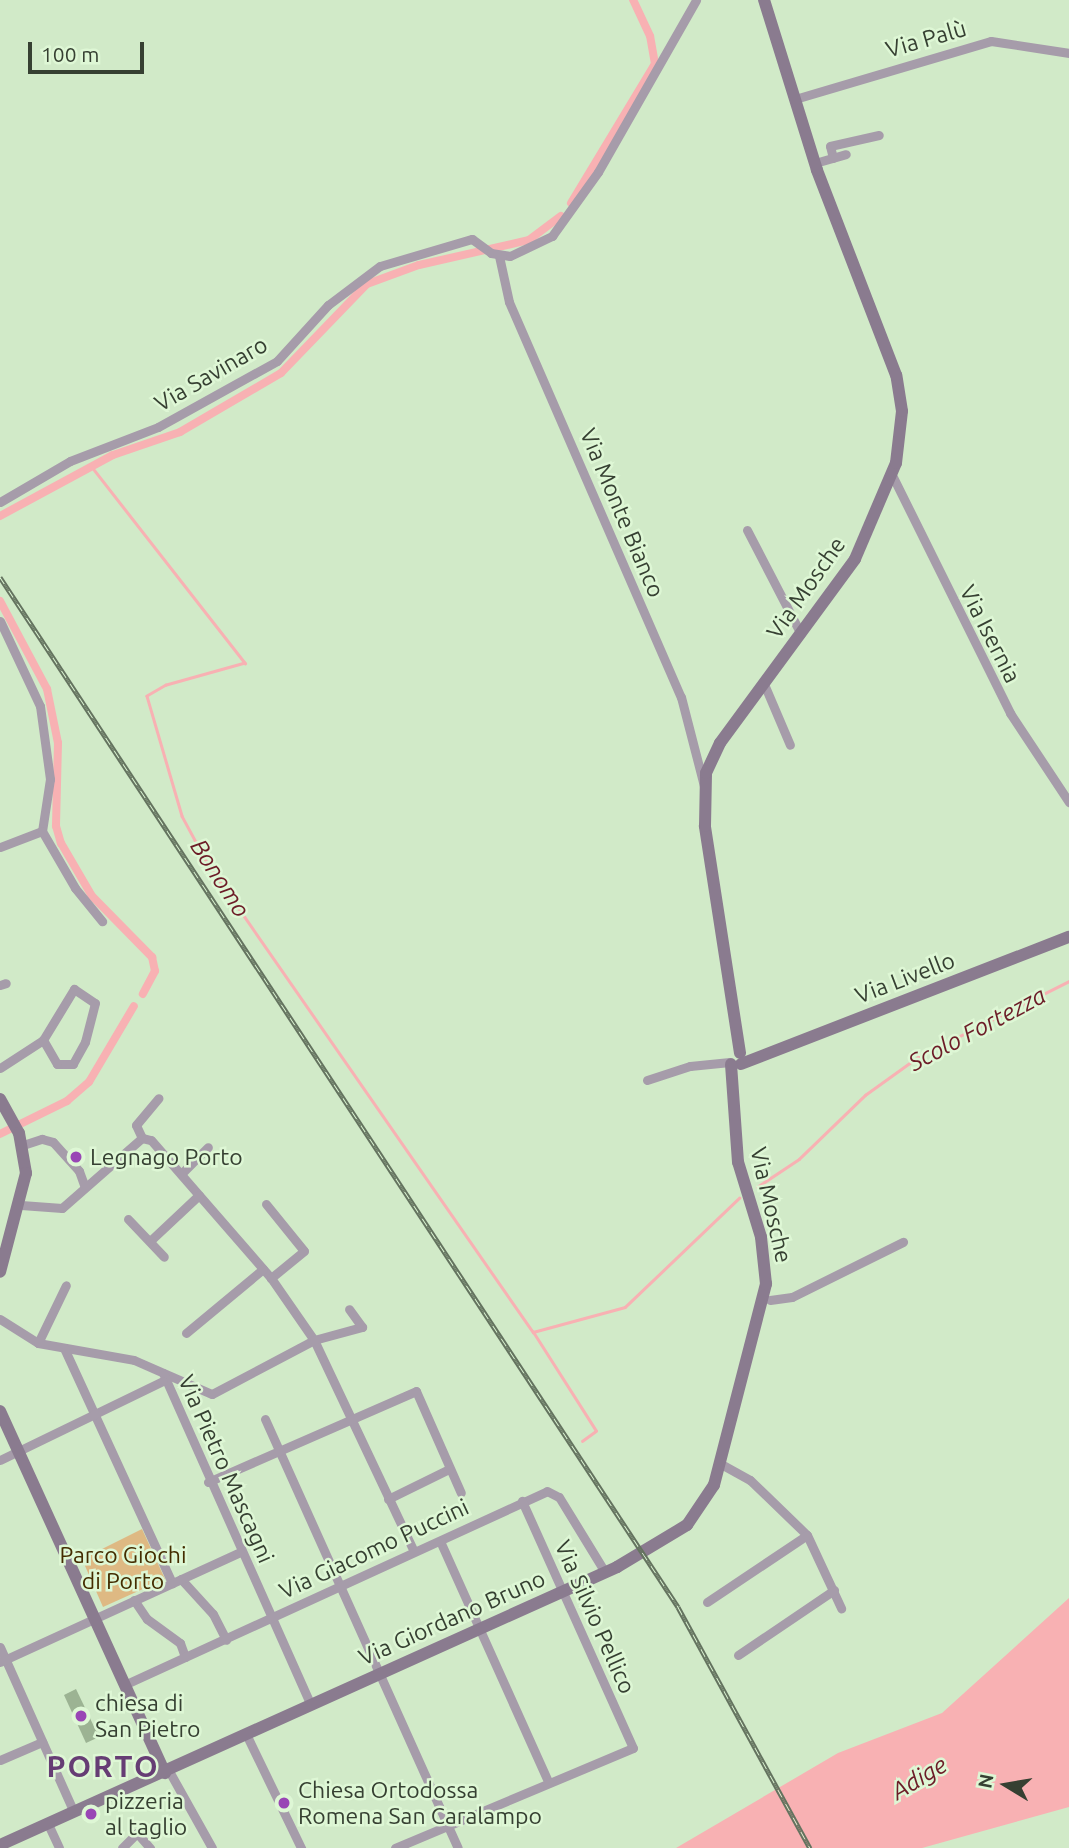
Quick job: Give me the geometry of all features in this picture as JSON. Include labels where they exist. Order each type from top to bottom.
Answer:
[{"type":"main road","name":"Via Mosche","points":[[721,1464],[766,1271],[738,1162],[735,1035],[704,786],[720,743],[855,559],[892,475],[900,439],[900,393],[815,163],[764,0]]},
{"type":"main road","name":"Via Livello","points":[[734,1061],[755,1059],[1069,937]]},
{"type":"main road","points":[[0,1099],[21,1139],[26,1173],[21,1206],[3,1253],[0,1272]]},
{"type":"main road","points":[[0,1411],[124,1685],[167,1772]]},
{"type":"main road","name":"Via Giordano Bruno","points":[[0,1845],[73,1810],[167,1772],[605,1572],[687,1525],[704,1505],[721,1464]]},
{"type":"street","name":"Via Savinaro","points":[[0,502],[70,461],[158,427],[266,368],[328,304],[380,266],[466,240],[491,251],[540,244],[563,225],[696,0]]},
{"type":"street","name":"Via Palù","points":[[795,99],[991,41],[1069,53]]},
{"type":"street","points":[[833,158],[830,146],[879,135]]},
{"type":"street","points":[[815,163],[846,154]]},
{"type":"street","name":"Via Monte Bianco","points":[[491,251],[509,302],[681,697],[704,786]]},
{"type":"street","name":"Via Isernia","points":[[892,475],[1010,713],[1069,802]]},
{"type":"street","points":[[747,530],[801,634]]},
{"type":"street","points":[[0,621],[34,688],[46,735],[50,779],[42,831],[75,888],[103,920]]},
{"type":"street","points":[[764,684],[790,745]]},
{"type":"street","points":[[0,847],[42,831]]},
{"type":"street","points":[[0,1068],[43,1040],[74,989],[95,1003],[85,1042],[73,1064],[57,1064],[43,1040]]},
{"type":"street","points":[[648,1080],[734,1061]]},
{"type":"street","points":[[159,1098],[135,1125],[142,1138],[151,1140],[271,1278],[314,1340],[354,1418],[414,1552]]},
{"type":"street","points":[[21,1206],[62,1208],[84,1185],[142,1138]]},
{"type":"street","points":[[21,1139],[53,1142],[79,1171],[84,1185]]},
{"type":"street","points":[[181,1174],[208,1147]]},
{"type":"street","points":[[149,1241],[199,1195]]},
{"type":"street","points":[[266,1204],[304,1251],[271,1278]]},
{"type":"street","points":[[128,1219],[164,1257]]},
{"type":"street","points":[[770,1300],[792,1297],[903,1242]]},
{"type":"street","points":[[186,1333],[263,1269]]},
{"type":"street","points":[[38,1343],[66,1285]]},
{"type":"street","points":[[3,1325],[38,1343],[135,1360],[163,1377],[203,1393],[222,1393],[314,1340],[362,1327],[349,1309]]},
{"type":"street","points":[[64,1348],[176,1581],[213,1614],[226,1640]]},
{"type":"street","points":[[0,1460],[163,1377]]},
{"type":"street","name":"Via Pietro Mascagni","points":[[163,1377],[208,1482],[311,1705]]},
{"type":"street","points":[[208,1482],[416,1391],[461,1493]]},
{"type":"street","points":[[265,1419],[458,1848]]},
{"type":"street","points":[[721,1464],[750,1480],[807,1535],[841,1608]]},
{"type":"street","points":[[388,1499],[449,1469]]},
{"type":"street","name":"Via Giacomo Puccini","points":[[124,1685],[340,1588],[547,1490],[557,1494],[605,1572]]},
{"type":"street","name":"Via Silvio Pellico","points":[[523,1502],[632,1748],[549,1783]]},
{"type":"street","points":[[707,1602],[807,1535]]},
{"type":"street","points":[[395,1848],[549,1783],[440,1541]]},
{"type":"street","points":[[3,1661],[240,1552]]},
{"type":"street","points":[[738,1655],[834,1590]]},
{"type":"street","points":[[134,1600],[147,1619],[180,1643],[186,1657]]},
{"type":"street","points":[[0,1647],[3,1661],[73,1810]]},
{"type":"street","points":[[246,1734],[301,1848]]},
{"type":"street","points":[[0,1760],[42,1742]]},
{"type":"street","points":[[167,1772],[212,1848]]},
{"type":"street","points":[[48,1824],[59,1848]]},
{"type":"street","points":[[122,1848],[137,1833],[148,1844]]},
{"type":"green space","name":"Parco Giochi di Porto","points":[[142,1529],[165,1579],[103,1607],[82,1559]]},
{"type":"water","name":"Adige","points":[[1069,1598],[1069,1807],[922,1848],[676,1848],[838,1753],[942,1713]]},
{"type":"building","name":"chiesa di San Pietro","points":[[76,1689],[99,1737],[86,1743],[64,1695]]},
{"type":"waterway","points":[[571,203],[655,64],[650,36],[633,0]]},
{"type":"waterway","points":[[0,516],[113,455],[180,432],[281,373],[367,284],[419,265],[529,240],[561,216]]},
{"type":"waterway","name":"Bonomo","points":[[92,467],[245,663],[166,685],[147,696],[182,816],[208,864],[533,1332]]},
{"type":"waterway","points":[[0,601],[47,689],[58,743],[56,826],[61,843],[92,896],[152,957],[155,971],[143,994]]},
{"type":"waterway","name":"Scolo Fortezza","points":[[757,1187],[799,1159],[865,1095],[918,1057],[1069,981]]},
{"type":"waterway","points":[[0,1134],[67,1101],[89,1082],[134,1006]]},
{"type":"waterway","name":"Scolo Fortezza","points":[[582,1441],[596,1431],[533,1332],[625,1307],[739,1198]]},
{"type":"railway","points":[[0,577],[678,1607],[810,1848]]},
{"type":"place","name":"Legnago Porto","points":[[76,1157]]},
{"type":"place","name":"chiesa di San Pietro","points":[[81,1716]]},
{"type":"place","name":"Chiesa Ortodossa Romena San Caralampo","points":[[284,1803]]},
{"type":"place","name":"pizzeria al taglio","points":[[91,1814]]},
{"type":"district","name":"PORTO","points":[[103,1766]]}]
